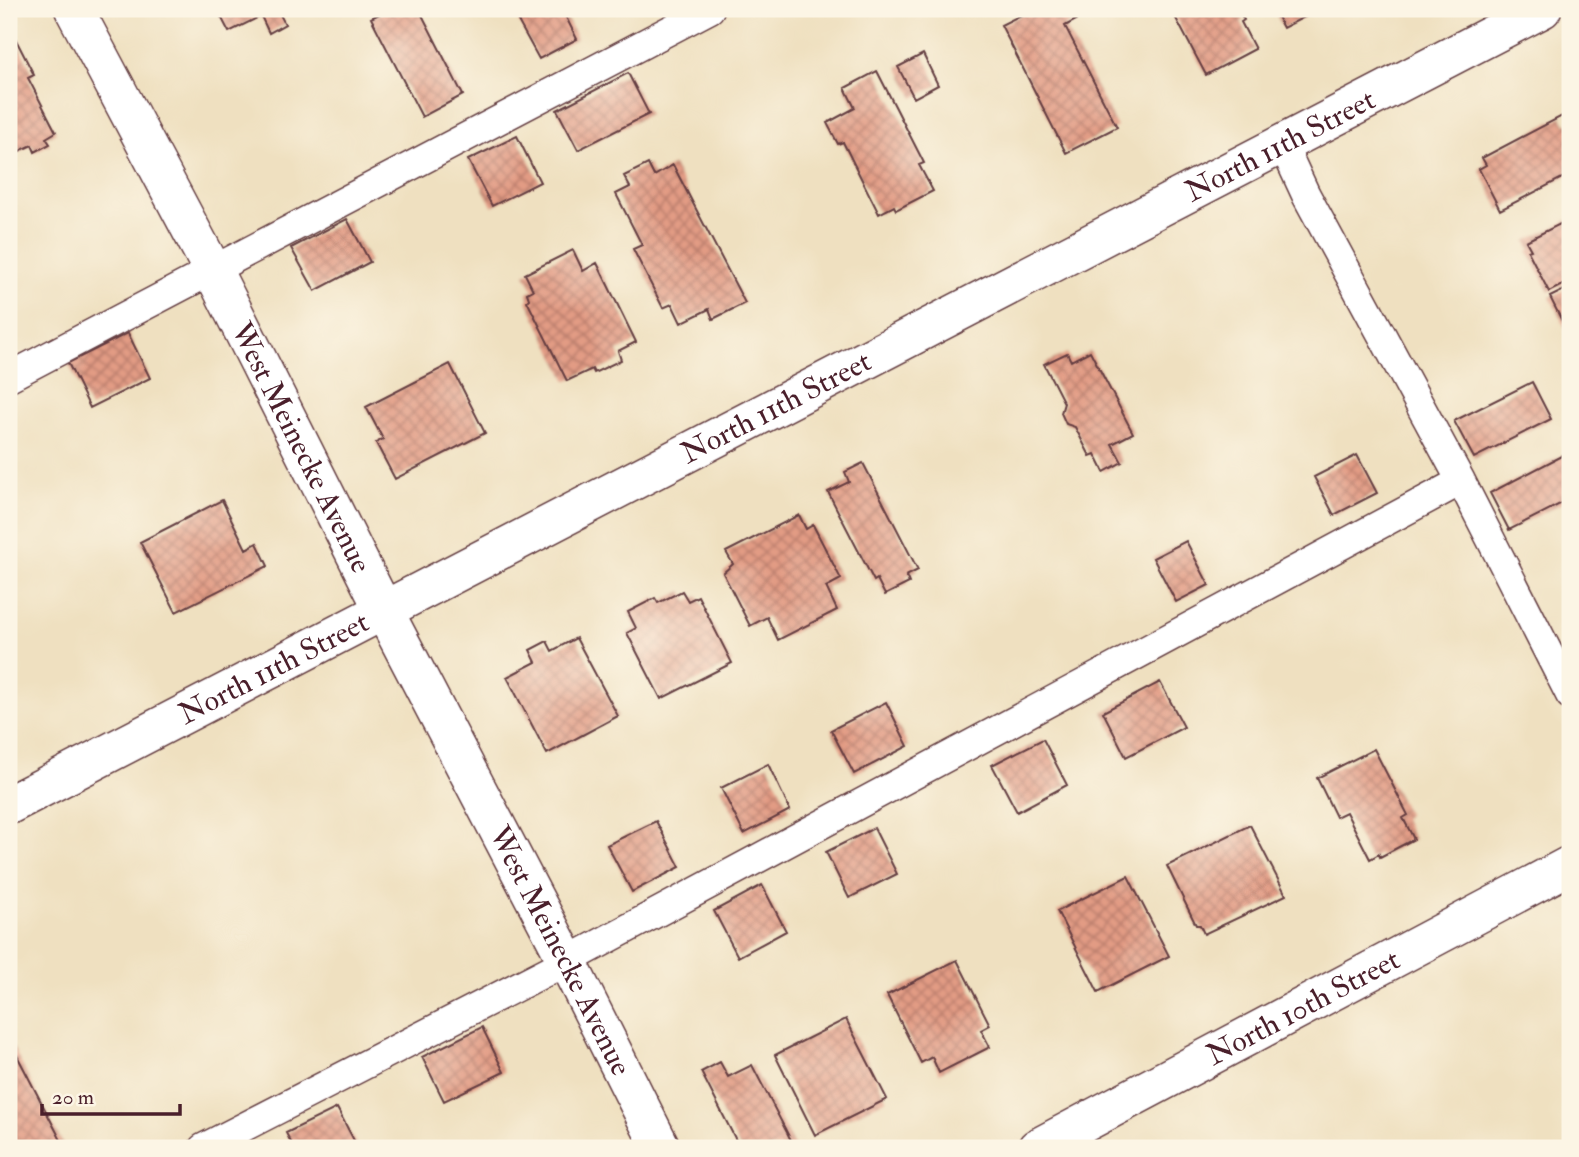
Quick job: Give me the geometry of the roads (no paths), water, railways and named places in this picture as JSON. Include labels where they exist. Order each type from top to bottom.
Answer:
[{"type":"street","name":"West Meinecke Avenue","points":[[74,9],[213,271],[384,611],[567,961],[661,1148]]},
{"type":"street","name":"North 11th Street","points":[[9,805],[1542,9]]},
{"type":"street","name":"North 10th Street","points":[[1037,1148],[1570,865]]},
{"type":"lane","points":[[9,377],[710,9]]},
{"type":"lane","points":[[1282,143],[1306,195],[1461,481],[1570,695]]},
{"type":"lane","points":[[203,1148],[567,961],[1461,481]]}]
